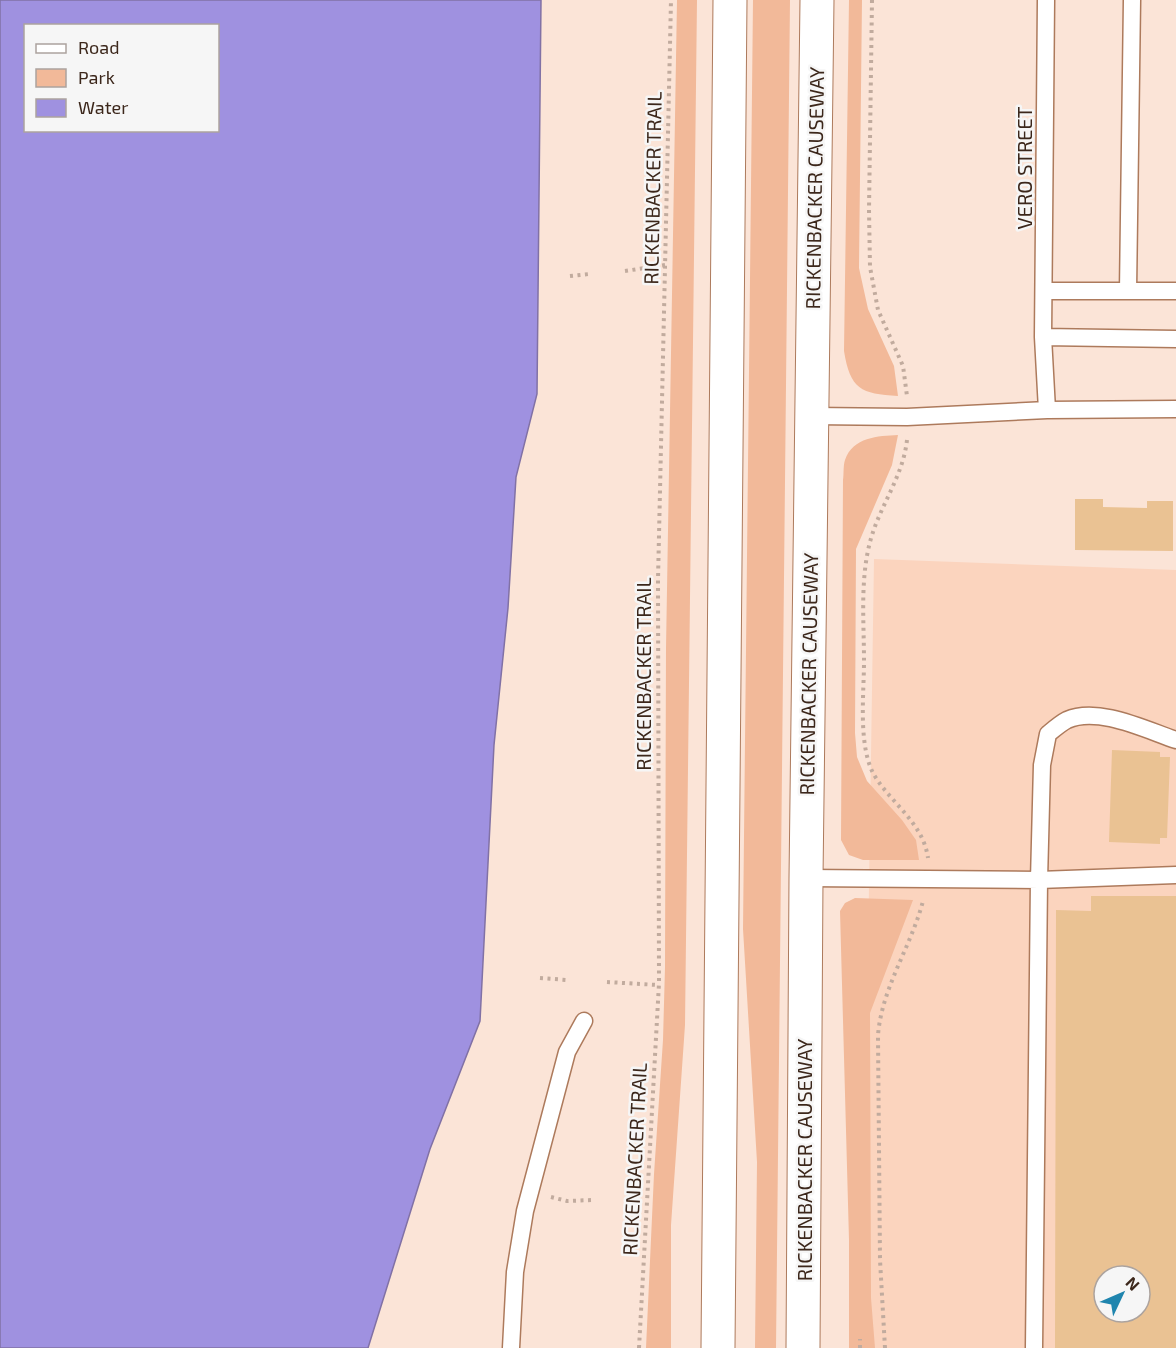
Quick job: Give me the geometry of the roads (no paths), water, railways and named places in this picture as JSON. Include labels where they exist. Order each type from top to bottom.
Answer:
[{"type":"main road","points":[[718,1348],[730,0]]},
{"type":"main road","name":"RICKENBACKER CAUSEWAY","points":[[803,1348],[806,878],[817,0]]},
{"type":"lane","name":"VERO STREET","points":[[1046,0],[1043,337],[1047,410]]},
{"type":"lane","points":[[1128,291],[1132,0]]},
{"type":"lane","points":[[1044,291],[1176,291]]},
{"type":"lane","points":[[1043,337],[1176,339]]},
{"type":"lane","points":[[812,416],[907,417],[1047,410],[1176,409]]},
{"type":"lane","points":[[1034,1348],[1039,880],[1042,765],[1048,734],[1067,720],[1090,716],[1112,718],[1176,740]]},
{"type":"lane","points":[[806,878],[1039,880],[1176,875]]},
{"type":"lane","points":[[511,1348],[515,1272],[525,1211],[567,1052],[584,1021]]},
{"type":"water","points":[[0,0],[541,0],[537,394],[516,477],[508,608],[494,745],[480,1021],[430,1149],[368,1348],[0,1348]]}]
